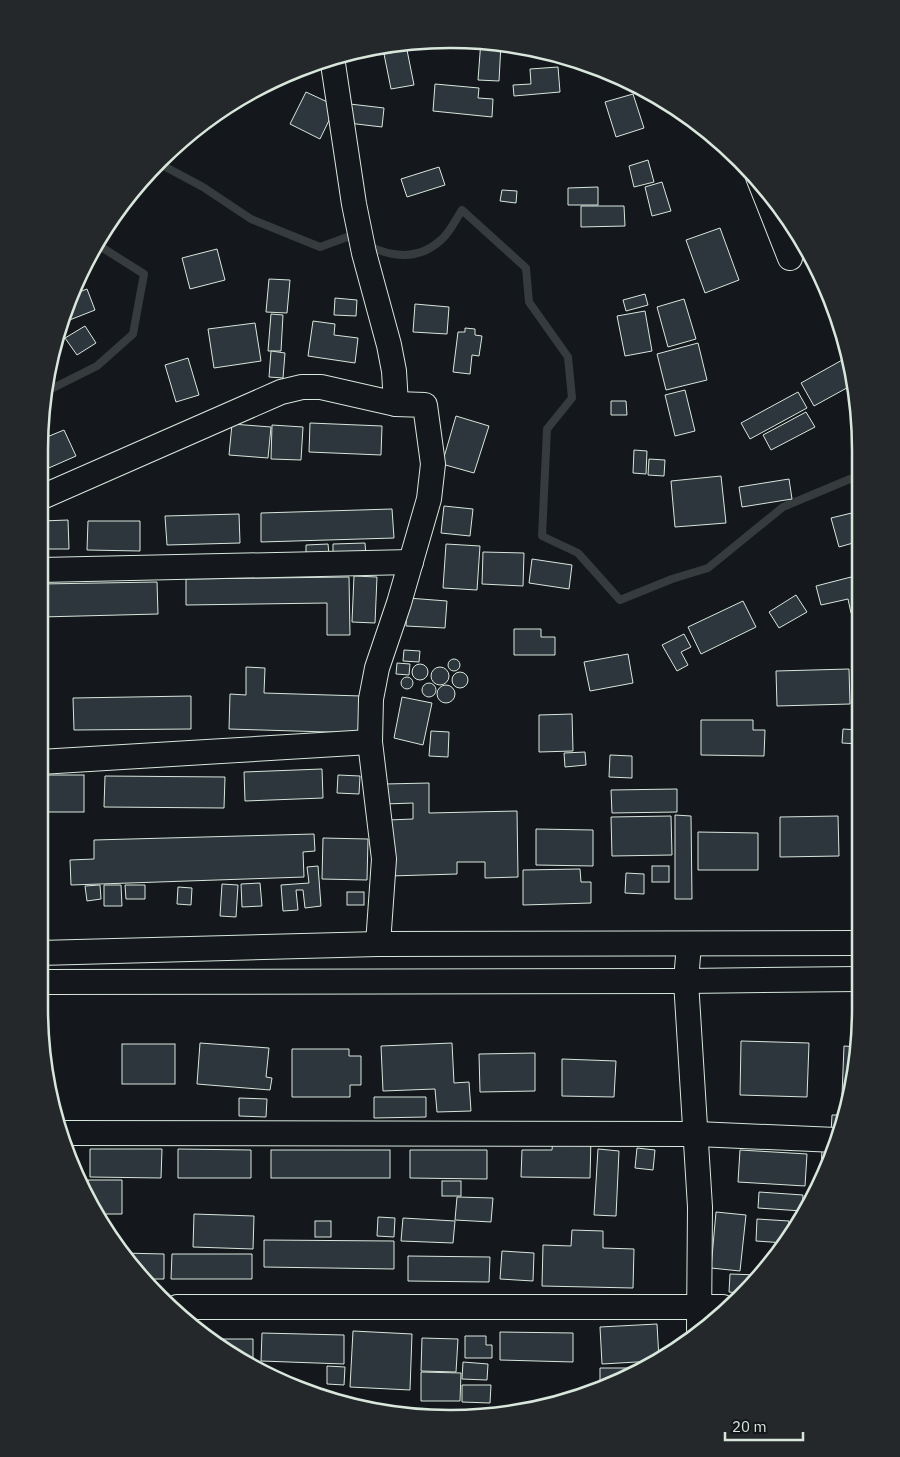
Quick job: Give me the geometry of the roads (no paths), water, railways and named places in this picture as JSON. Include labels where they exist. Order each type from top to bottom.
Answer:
[{"type":"street","points":[[333,65],[354,204],[362,246],[389,345],[394,371],[396,404]]},
{"type":"street","points":[[769,204],[790,258]]},
{"type":"street","points":[[48,494],[281,392],[302,387],[321,387],[396,404],[425,405],[433,464],[429,499],[377,668],[371,699],[370,742],[384,859],[378,944]]},
{"type":"street","points":[[48,570],[411,562]]},
{"type":"street","points":[[48,762],[370,742]]},
{"type":"street","points":[[48,953],[378,944],[852,943]]},
{"type":"street","points":[[182,1307],[708,1315],[686,981],[689,944]]},
{"type":"street","points":[[48,982],[852,979]]},
{"type":"street","points":[[68,1134],[697,1134],[830,1140]]},
{"type":"waterway","points":[[164,166],[203,187],[251,219],[320,247],[350,236],[357,240]]},
{"type":"waterway","points":[[367,245],[396,254],[406,255],[425,251],[445,236],[462,210],[526,268],[529,302],[568,357],[572,398],[547,429],[542,536],[578,553],[620,600],[672,579],[708,568],[783,507],[852,479]]},
{"type":"waterway","points":[[52,388],[97,366],[133,334],[144,274],[102,247]]}]
